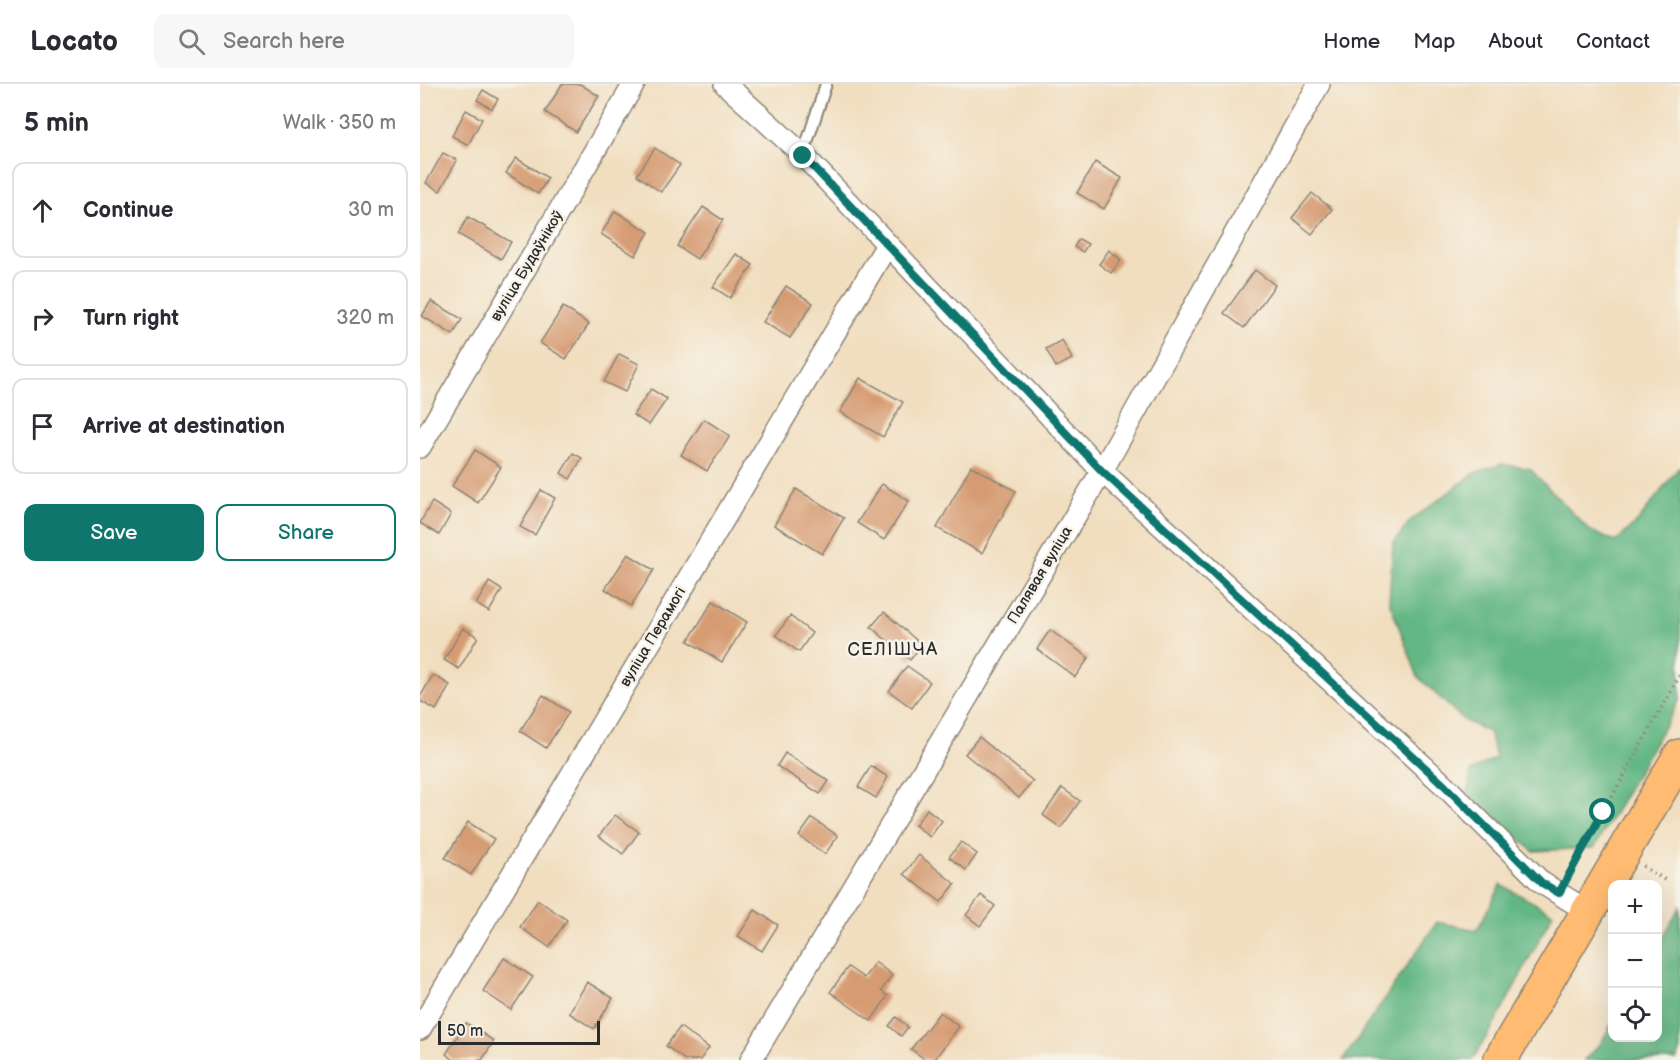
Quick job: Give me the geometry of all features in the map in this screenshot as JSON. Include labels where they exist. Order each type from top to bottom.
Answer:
[{"type":"main road","points":[[1500,1060],[1680,756]]},
{"type":"street","name":"вуліца Будаўнікоў","points":[[420,447],[634,84]]},
{"type":"street","points":[[725,84],[803,156],[1102,471],[1444,785],[1542,883],[1587,911]]},
{"type":"street","name":"Палявая вуліца","points":[[751,1060],[1102,471],[1319,84]]},
{"type":"street","name":"вуліца Перамогі","points":[[420,1029],[886,245]]},
{"type":"lane","points":[[803,156],[826,84]]},
{"type":"path","points":[[1559,893],[1680,675]]},
{"type":"green space","points":[[1502,464],[1530,469],[1589,530],[1615,542],[1638,521],[1680,466],[1680,699],[1594,848],[1533,851],[1468,793],[1471,771],[1496,758],[1489,732],[1465,721],[1418,677],[1389,601],[1393,544],[1410,521],[1475,473]]},
{"type":"green space","points":[[1501,885],[1553,913],[1496,1022],[1472,1060],[1343,1060],[1437,922],[1477,930]]},
{"type":"green space","points":[[1680,907],[1680,1053],[1676,1060],[1584,1060],[1601,1043],[1608,1030],[1608,1042],[1662,1042],[1662,939]]},
{"type":"building","points":[[562,84],[580,84],[599,96],[576,132],[545,112]]},
{"type":"building","points":[[483,90],[498,99],[492,109],[477,100]]},
{"type":"building","points":[[466,110],[482,119],[468,145],[452,136]]},
{"type":"building","points":[[655,148],[680,165],[661,192],[637,175]]},
{"type":"building","points":[[443,153],[457,160],[440,191],[426,183]]},
{"type":"building","points":[[516,158],[548,178],[538,194],[506,173]]},
{"type":"building","points":[[1095,162],[1122,178],[1104,209],[1077,193]]},
{"type":"building","points":[[1312,193],[1332,209],[1312,234],[1292,218]]},
{"type":"building","points":[[703,207],[723,220],[697,259],[677,246]]},
{"type":"building","points":[[615,211],[649,232],[635,256],[601,234]]},
{"type":"building","points":[[468,217],[511,242],[501,259],[458,234]]},
{"type":"building","points":[[1079,239],[1088,244],[1083,252],[1074,247]]},
{"type":"building","points":[[1109,250],[1121,260],[1111,273],[1099,264]]},
{"type":"building","points":[[736,254],[753,265],[730,298],[713,287]]},
{"type":"building","points":[[1255,270],[1275,285],[1244,328],[1224,313]]},
{"type":"building","points":[[786,286],[813,303],[790,338],[763,322]]},
{"type":"building","points":[[431,301],[462,319],[453,335],[422,316]]},
{"type":"building","points":[[563,307],[589,324],[566,359],[540,343]]},
{"type":"building","points":[[1062,340],[1072,359],[1056,367],[1046,349]]},
{"type":"building","points":[[619,354],[639,364],[625,392],[604,382]]},
{"type":"building","points":[[860,378],[903,402],[883,437],[840,412]]},
{"type":"building","points":[[651,389],[667,399],[649,425],[633,415]]},
{"type":"building","points":[[704,419],[730,436],[707,471],[681,455]]},
{"type":"building","points":[[475,450],[501,467],[478,503],[452,486]]},
{"type":"building","points":[[573,453],[582,458],[570,479],[561,473]]},
{"type":"building","points":[[971,466],[1016,491],[982,553],[937,528]]},
{"type":"building","points":[[882,484],[909,501],[884,540],[857,523]]},
{"type":"building","points":[[796,489],[844,518],[822,554],[774,525]]},
{"type":"building","points":[[541,490],[555,498],[535,535],[520,527]]},
{"type":"building","points":[[432,502],[451,514],[439,535],[420,523]]},
{"type":"building","points":[[628,554],[654,570],[631,606],[605,589]]},
{"type":"building","points":[[489,582],[502,590],[489,612],[476,604]]},
{"type":"building","points":[[713,601],[747,622],[722,662],[688,641]]},
{"type":"building","points":[[884,612],[922,645],[910,660],[871,627]]},
{"type":"building","points":[[790,616],[812,633],[799,652],[776,635]]},
{"type":"building","points":[[463,628],[478,637],[459,669],[444,660]]},
{"type":"building","points":[[1050,630],[1089,658],[1075,677],[1037,649]]},
{"type":"building","points":[[907,666],[930,682],[912,708],[889,691]]},
{"type":"building","points":[[433,675],[450,685],[436,710],[420,701]]},
{"type":"building","points":[[543,695],[569,712],[546,748],[520,731]]},
{"type":"building","points":[[979,737],[1033,781],[1019,798],[965,754]]},
{"type":"building","points":[[785,753],[829,781],[820,794],[777,766]]},
{"type":"building","points":[[871,766],[888,777],[876,798],[858,787]]},
{"type":"building","points":[[1062,788],[1080,801],[1061,828],[1043,815]]},
{"type":"building","points":[[927,809],[942,821],[930,837],[915,825]]},
{"type":"building","points":[[615,815],[639,832],[623,854],[599,836]]},
{"type":"building","points":[[812,818],[838,836],[825,854],[799,836]]},
{"type":"building","points":[[468,822],[494,839],[471,875],[445,858]]},
{"type":"building","points":[[961,842],[977,854],[966,870],[949,857]]},
{"type":"building","points":[[919,855],[955,884],[941,902],[904,874]]},
{"type":"building","points":[[981,895],[995,906],[980,926],[966,915]]},
{"type":"building","points":[[538,900],[567,920],[549,947],[520,927]]},
{"type":"building","points":[[755,910],[778,925],[762,951],[738,936]]},
{"type":"building","points":[[504,958],[533,977],[511,1010],[483,991]]},
{"type":"building","points":[[875,962],[892,975],[881,991],[888,996],[871,1021],[830,992],[848,967],[864,978]]},
{"type":"building","points":[[587,982],[613,998],[594,1029],[569,1013]]},
{"type":"building","points":[[940,1012],[959,1027],[934,1060],[926,1060],[911,1049]]},
{"type":"building","points":[[896,1017],[908,1027],[901,1036],[889,1026]]},
{"type":"building","points":[[466,1023],[494,1041],[482,1060],[454,1060],[446,1054]]},
{"type":"building","points":[[680,1027],[709,1048],[700,1060],[685,1060],[666,1046]]},
{"type":"district","name":"СЕЛІШЧА","points":[[893,649]]},
{"type":"route","points":[[803,156],[1102,471],[1444,785],[1542,883],[1559,893],[1603,812]]}]
